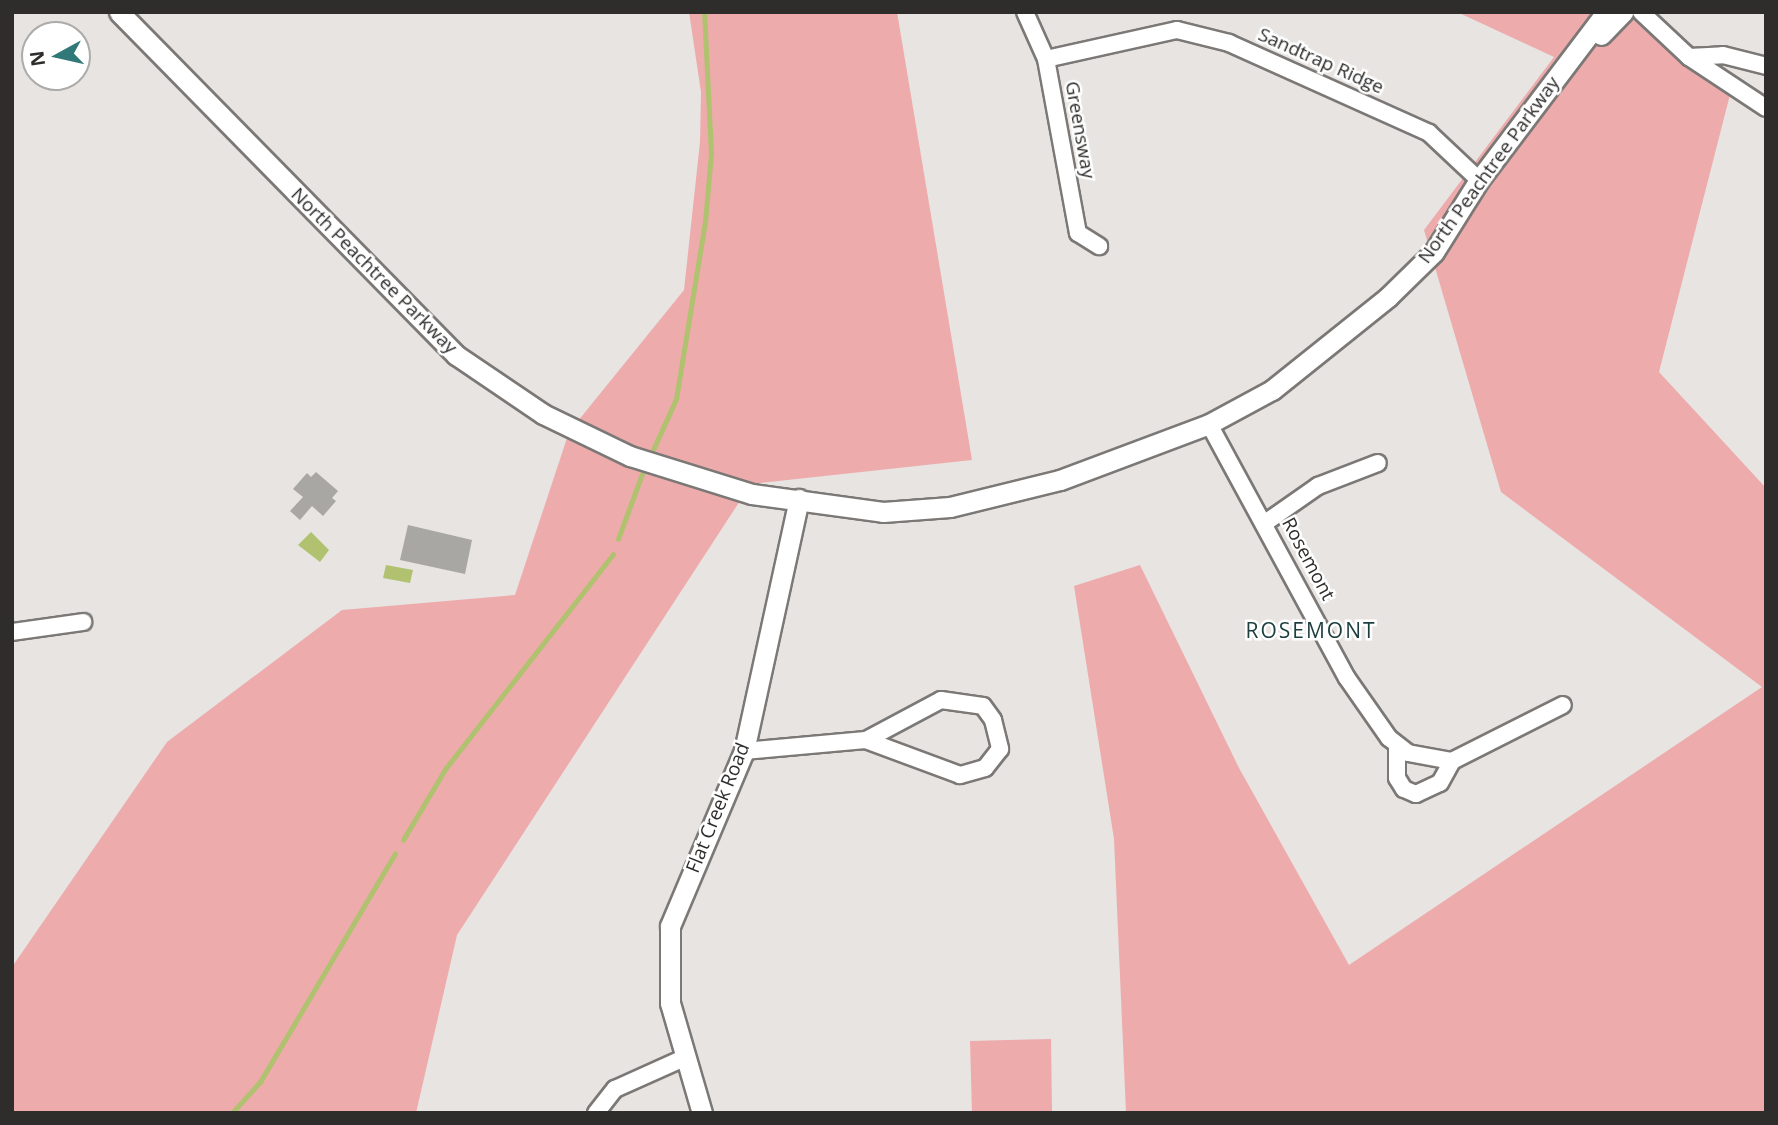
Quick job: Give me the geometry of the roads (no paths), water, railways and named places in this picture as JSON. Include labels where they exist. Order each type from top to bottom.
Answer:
[{"type":"street","name":"North Peachtree Parkway","points":[[119,12],[456,355],[543,414],[603,446],[752,494],[883,512],[950,507],[1060,480],[1209,424],[1272,390],[1388,297],[1434,252],[1479,180],[1605,12]]},
{"type":"street","name":"Greensway","points":[[1025,12],[1046,60],[1077,233],[1099,246]]},
{"type":"street","points":[[1553,82],[1623,12]]},
{"type":"street","points":[[1641,12],[1689,57],[1766,108]]},
{"type":"street","name":"Sandtrap Ridge","points":[[1046,60],[1177,30],[1228,43],[1429,133],[1479,180]]},
{"type":"street","points":[[1689,57],[1723,55],[1766,66]]},
{"type":"street","name":"Rosemont","points":[[1209,424],[1347,678],[1372,718],[1408,753],[1452,761]]},
{"type":"street","points":[[1265,523],[1318,486],[1378,463]]},
{"type":"street","name":"Flat Creek Road","points":[[702,1113],[670,1003],[670,926],[744,751],[799,499]]},
{"type":"street","points":[[12,632],[83,622]]},
{"type":"street","points":[[744,751],[866,740],[941,701],[959,700],[983,706],[1000,749],[985,768],[960,775],[866,740]]},
{"type":"street","points":[[1397,745],[1397,778],[1404,789],[1416,794],[1440,783],[1452,761],[1563,705]]},
{"type":"street","points":[[596,1113],[615,1089],[684,1058]]},
{"type":"waterway","points":[[653,450],[676,399],[705,222],[711,154],[704,12]]},
{"type":"waterway","points":[[618,539],[642,474]]},
{"type":"waterway","points":[[403,840],[446,768],[613,554]]},
{"type":"waterway","points":[[232,1113],[260,1082],[395,854]]},
{"type":"district","name":"ROSEMONT","points":[[1311,630]]}]
